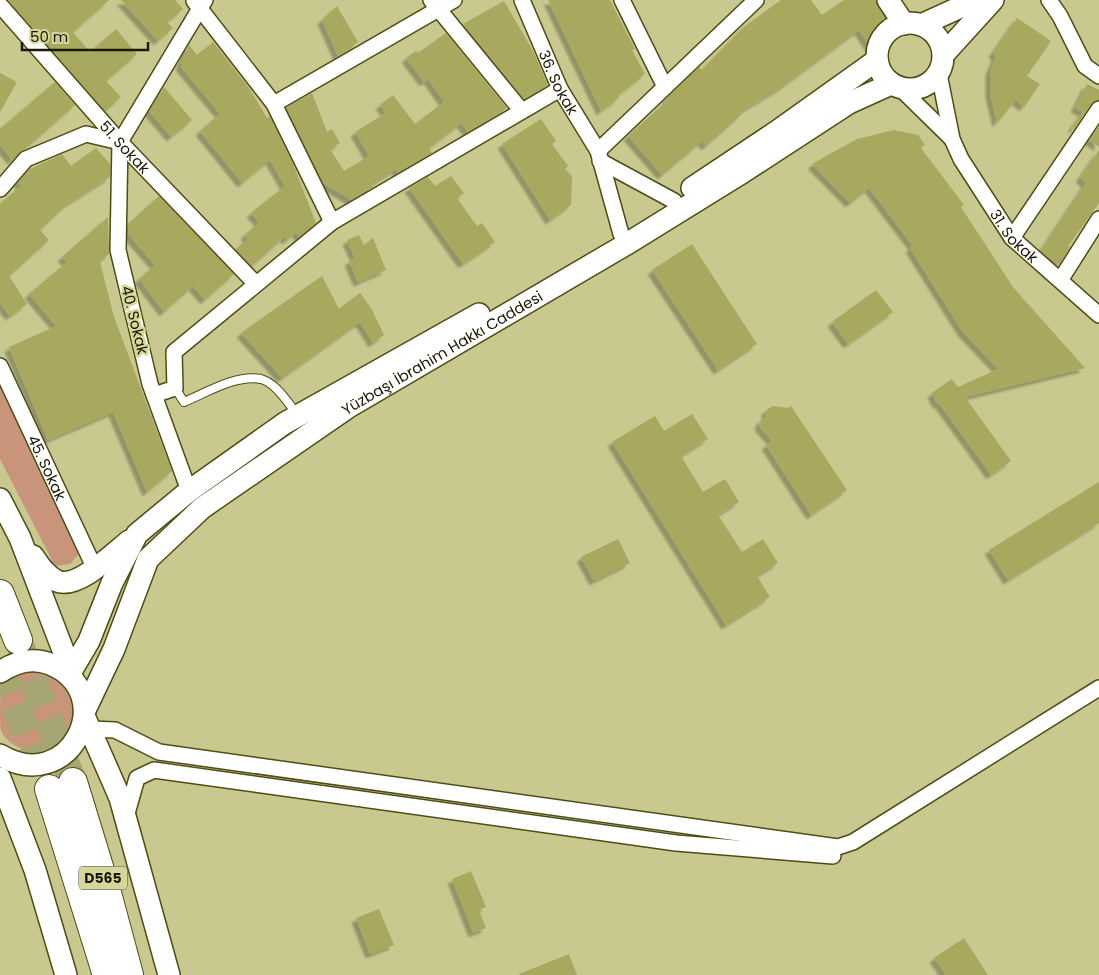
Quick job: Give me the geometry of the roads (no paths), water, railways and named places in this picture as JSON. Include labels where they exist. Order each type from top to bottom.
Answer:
[{"type":"highway","points":[[0,594],[7,661]]},
{"type":"highway","name":"D565","points":[[107,975],[61,785],[107,893],[129,975]]},
{"type":"main road","points":[[888,0],[915,24],[936,35],[942,64]]},
{"type":"main road","points":[[905,0],[915,24]]},
{"type":"main road","points":[[896,86],[884,77],[877,60],[881,41],[887,33],[976,0]]},
{"type":"main road","name":"Yüzbaşı İbrahim Hakkı Caddesi","points":[[0,755],[16,763],[32,766],[49,763],[64,755],[76,742],[87,719],[148,559],[202,508],[347,408],[625,244],[743,172],[849,103],[896,86],[912,90],[924,87],[993,0]]},
{"type":"main road","name":"Yüzbaşı İbrahim Hakkı Caddesi","points":[[69,675],[89,641],[112,583],[137,534],[189,491],[298,416],[620,234],[674,201],[776,132],[877,60]]},
{"type":"main road","points":[[0,499],[20,538],[66,658],[69,675]]},
{"type":"main road","points":[[20,538],[42,568],[59,582],[70,583],[96,569],[137,534]]},
{"type":"main road","points":[[7,661],[44,662],[60,668],[69,675],[81,693],[87,719],[120,798],[169,975]]},
{"type":"main road","points":[[0,778],[35,870],[66,975]]},
{"type":"street","points":[[274,104],[434,5],[454,0]]},
{"type":"street","name":"36. Sokak","points":[[522,0],[560,89],[599,156],[620,234]]},
{"type":"street","points":[[622,0],[665,87]]},
{"type":"street","points":[[674,201],[599,156],[665,87],[756,0]]},
{"type":"street","points":[[1048,0],[1060,16],[1085,66],[1099,76]]},
{"type":"street","points":[[0,189],[26,160],[86,134],[120,142],[199,3],[274,104],[332,222]]},
{"type":"street","name":"51. Sokak","points":[[0,5],[120,142],[255,283]]},
{"type":"street","points":[[434,5],[521,110]]},
{"type":"street","name":"31. Sokak","points":[[942,64],[952,139],[961,159],[1012,238],[1061,279],[1099,315]]},
{"type":"street","name":"31. Sokak","points":[[896,86],[952,139]]},
{"type":"street","points":[[154,395],[175,388],[174,352],[255,283],[332,222],[521,110],[560,89]]},
{"type":"street","points":[[1012,238],[1099,109]]},
{"type":"street","name":"40. Sokak","points":[[120,142],[118,250],[154,395],[189,491]]},
{"type":"street","points":[[1061,279],[1099,219]]},
{"type":"street","name":"45. Sokak","points":[[0,366],[96,569]]},
{"type":"street","points":[[87,719],[115,730],[159,752],[838,847],[853,842],[1099,688]]},
{"type":"street","points":[[125,818],[137,778],[154,770],[676,843],[831,857],[855,849],[1099,698]]},
{"type":"lane","points":[[175,388],[184,402],[241,379],[262,379],[280,392],[298,416]]},
{"type":"tunnel","points":[[18,640],[73,782]]},
{"type":"tunnel","points":[[0,667],[49,789]]}]
